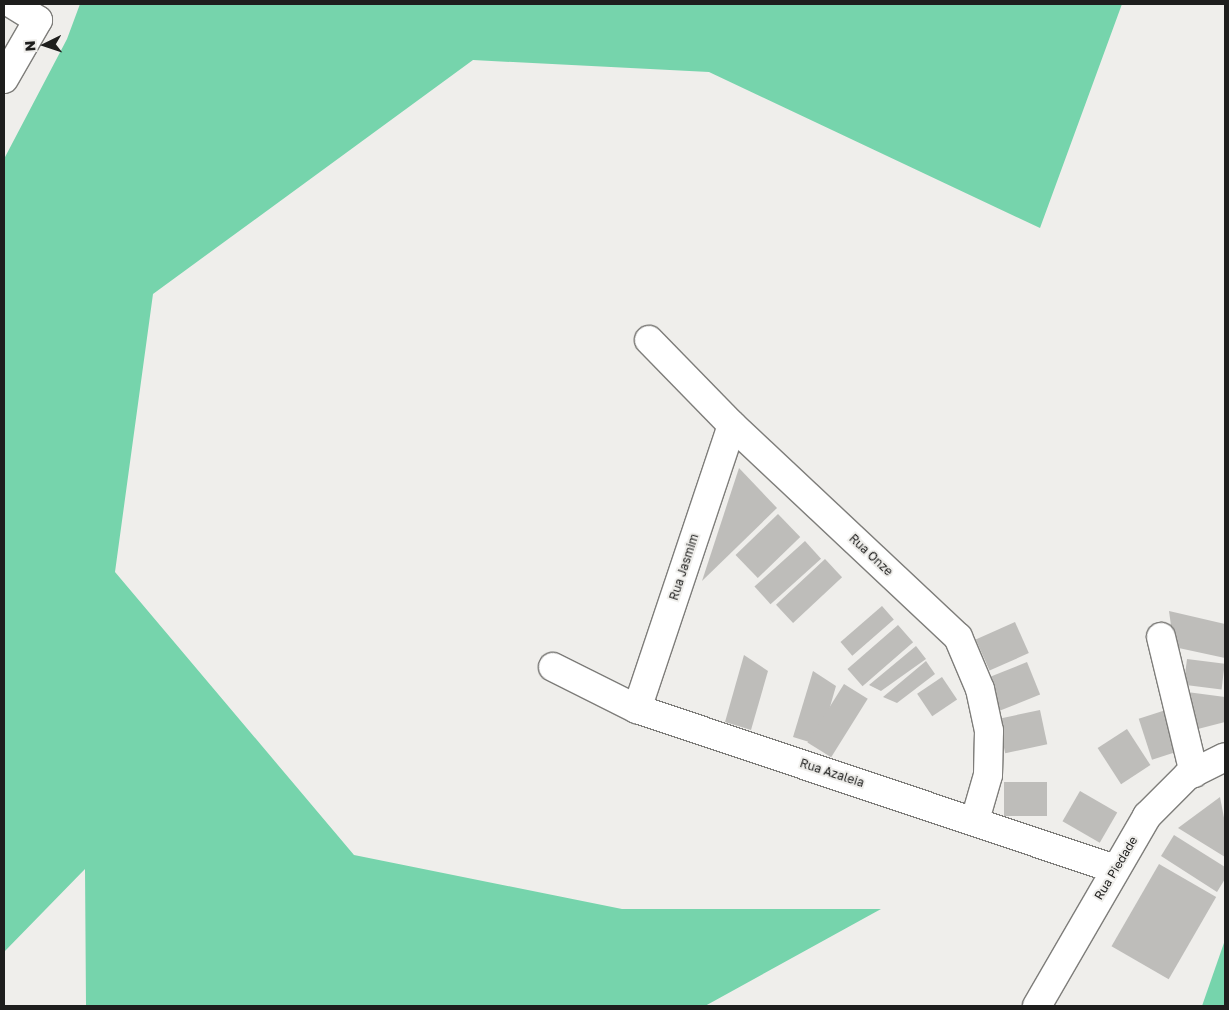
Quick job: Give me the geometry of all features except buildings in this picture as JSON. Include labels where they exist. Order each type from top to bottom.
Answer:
[{"type":"street","points":[[4,79],[38,20],[12,4]]},
{"type":"street","name":"Rua Onze","points":[[649,340],[732,425],[958,637],[980,689],[988,731],[988,775],[975,820]]},
{"type":"street","name":"Rua Jasmim","points":[[637,709],[732,425]]},
{"type":"street","points":[[1161,637],[1194,773]]},
{"type":"street","name":"Rua Azaleia","points":[[552,668],[637,709],[975,820],[1115,869]]},
{"type":"street","name":"Rua Piedade","points":[[1037,1006],[1147,816],[1194,773],[1225,757]]},
{"type":"green space","points":[[80,4],[1122,4],[1040,228],[709,72],[473,60],[153,294],[115,572],[354,855],[622,909],[881,909],[705,1006],[86,1006],[85,869],[4,952],[4,159],[67,39]]},
{"type":"green space","points":[[1225,940],[1225,1006],[1202,1006]]}]
